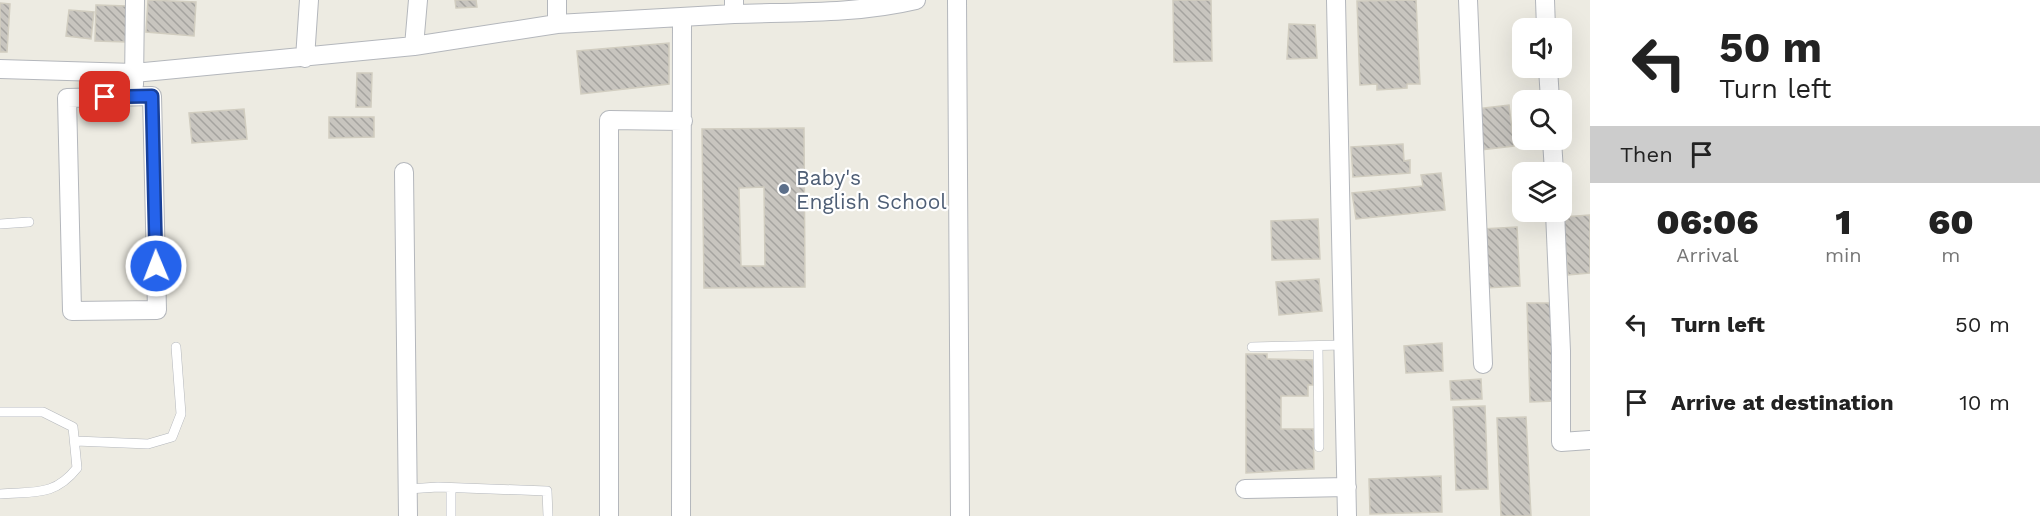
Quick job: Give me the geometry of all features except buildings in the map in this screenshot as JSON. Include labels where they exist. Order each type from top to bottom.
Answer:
[{"type":"street","points":[[135,0],[135,97]]},
{"type":"street","points":[[305,58],[309,0]]},
{"type":"street","points":[[414,46],[418,0]]},
{"type":"street","points":[[557,0],[557,24]]},
{"type":"street","points":[[0,69],[134,73],[414,46],[557,24],[682,17],[734,7],[890,3],[916,0]]},
{"type":"street","points":[[957,0],[960,516]]},
{"type":"street","points":[[1336,0],[1347,516]]},
{"type":"street","points":[[1468,0],[1483,364]]},
{"type":"street","points":[[1545,0],[1546,18]]},
{"type":"street","points":[[681,516],[682,17]]},
{"type":"street","points":[[152,96],[157,310],[72,311],[67,98],[135,97],[152,96]]},
{"type":"street","points":[[609,516],[609,120],[682,121]]},
{"type":"street","points":[[404,172],[408,516]]},
{"type":"street","points":[[1555,222],[1561,351],[1561,442],[1590,440]]},
{"type":"street","points":[[1245,489],[1347,487]]},
{"type":"lane","points":[[0,224],[29,222]]},
{"type":"lane","points":[[1252,347],[1344,345]]},
{"type":"lane","points":[[1318,346],[1319,447]]},
{"type":"lane","points":[[76,441],[147,444],[172,436],[181,414],[176,347]]},
{"type":"lane","points":[[0,412],[43,412],[73,427],[77,468],[65,483],[44,491],[0,494]]},
{"type":"lane","points":[[408,489],[547,491],[549,516]]},
{"type":"lane","points":[[451,489],[451,516]]},
{"type":"place","name":"Baby's English School","points":[[784,189]]},
{"type":"route","points":[[105,97],[152,96],[156,266]]}]
